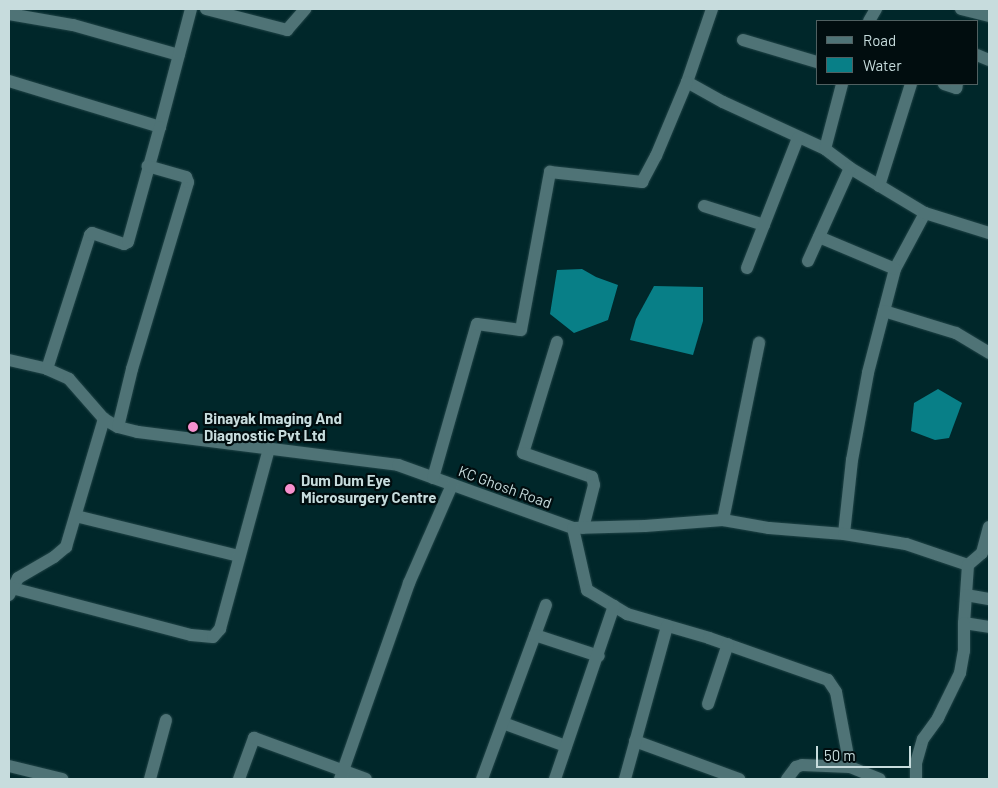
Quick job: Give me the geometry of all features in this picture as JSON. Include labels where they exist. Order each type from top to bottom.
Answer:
[{"type":"street","points":[[47,369],[90,235],[92,233],[126,244],[160,127],[191,9]]},
{"type":"street","points":[[206,9],[287,30],[305,9]]},
{"type":"street","points":[[433,478],[476,324],[521,330],[550,172],[642,182],[656,156],[687,82],[712,9]]},
{"type":"street","points":[[962,9],[975,14],[989,16]]},
{"type":"street","points":[[9,14],[73,24],[178,54]]},
{"type":"street","points":[[743,40],[816,62]]},
{"type":"street","points":[[9,81],[160,127]]},
{"type":"street","points":[[687,82],[798,138],[825,149],[850,168],[925,213],[989,233]]},
{"type":"street","points":[[825,149],[842,85]]},
{"type":"street","points":[[879,186],[911,85]]},
{"type":"street","points":[[947,85],[956,88],[958,85]]},
{"type":"street","points":[[747,268],[798,138]]},
{"type":"street","points":[[118,427],[135,360],[188,182],[186,177],[148,166]]},
{"type":"street","points":[[808,261],[850,168]]},
{"type":"street","points":[[704,206],[764,225]]},
{"type":"street","points":[[844,534],[854,450],[868,373],[896,269],[925,213]]},
{"type":"street","points":[[819,237],[896,269]]},
{"type":"street","points":[[884,311],[956,333],[989,353]]},
{"type":"street","points":[[557,342],[523,453],[592,477],[594,485],[578,528],[587,590],[627,614],[728,644],[828,680],[836,692],[850,767]]},
{"type":"street","points":[[723,520],[759,343]]},
{"type":"street","name":"KC Ghosh Road","points":[[9,360],[47,369],[70,379],[104,419],[118,427],[138,432],[398,465],[578,528]]},
{"type":"street","points":[[104,419],[66,547],[54,557],[18,578],[10,592],[208,638],[217,635],[220,630],[269,449]]},
{"type":"street","points":[[341,775],[409,583],[452,485]]},
{"type":"street","points":[[76,516],[239,556]]},
{"type":"street","points":[[578,528],[645,526],[723,520],[769,528],[844,534],[906,544],[968,565]]},
{"type":"street","points":[[916,779],[916,763],[923,739],[938,718],[960,673],[964,651],[968,565],[982,553],[989,527]]},
{"type":"street","points":[[966,595],[989,599]]},
{"type":"street","points":[[482,779],[546,604]]},
{"type":"street","points":[[555,779],[599,656],[614,606]]},
{"type":"street","points":[[964,623],[989,627]]},
{"type":"street","points":[[625,779],[667,626]]},
{"type":"street","points":[[535,635],[599,656]]},
{"type":"street","points":[[708,704],[728,644]]},
{"type":"street","points":[[150,779],[166,720]]},
{"type":"street","points":[[502,723],[566,746]]},
{"type":"street","points":[[239,779],[254,738],[341,775],[366,779]]},
{"type":"street","points":[[635,741],[739,779]]},
{"type":"street","points":[[787,779],[796,767],[802,765],[850,767],[880,779]]},
{"type":"street","points":[[9,766],[62,779]]},
{"type":"water","points":[[582,269],[596,277],[618,285],[608,320],[574,333],[550,314],[557,270]]},
{"type":"water","points":[[654,286],[703,287],[703,321],[693,355],[630,340],[636,319]]},
{"type":"water","points":[[938,389],[962,403],[949,438],[935,440],[911,431],[914,403]]},
{"type":"place","name":"Binayak Imaging And Diagnostic Pvt Ltd","points":[[193,427]]},
{"type":"place","name":"Dum Dum Eye Microsurgery Centre","points":[[290,489]]}]
